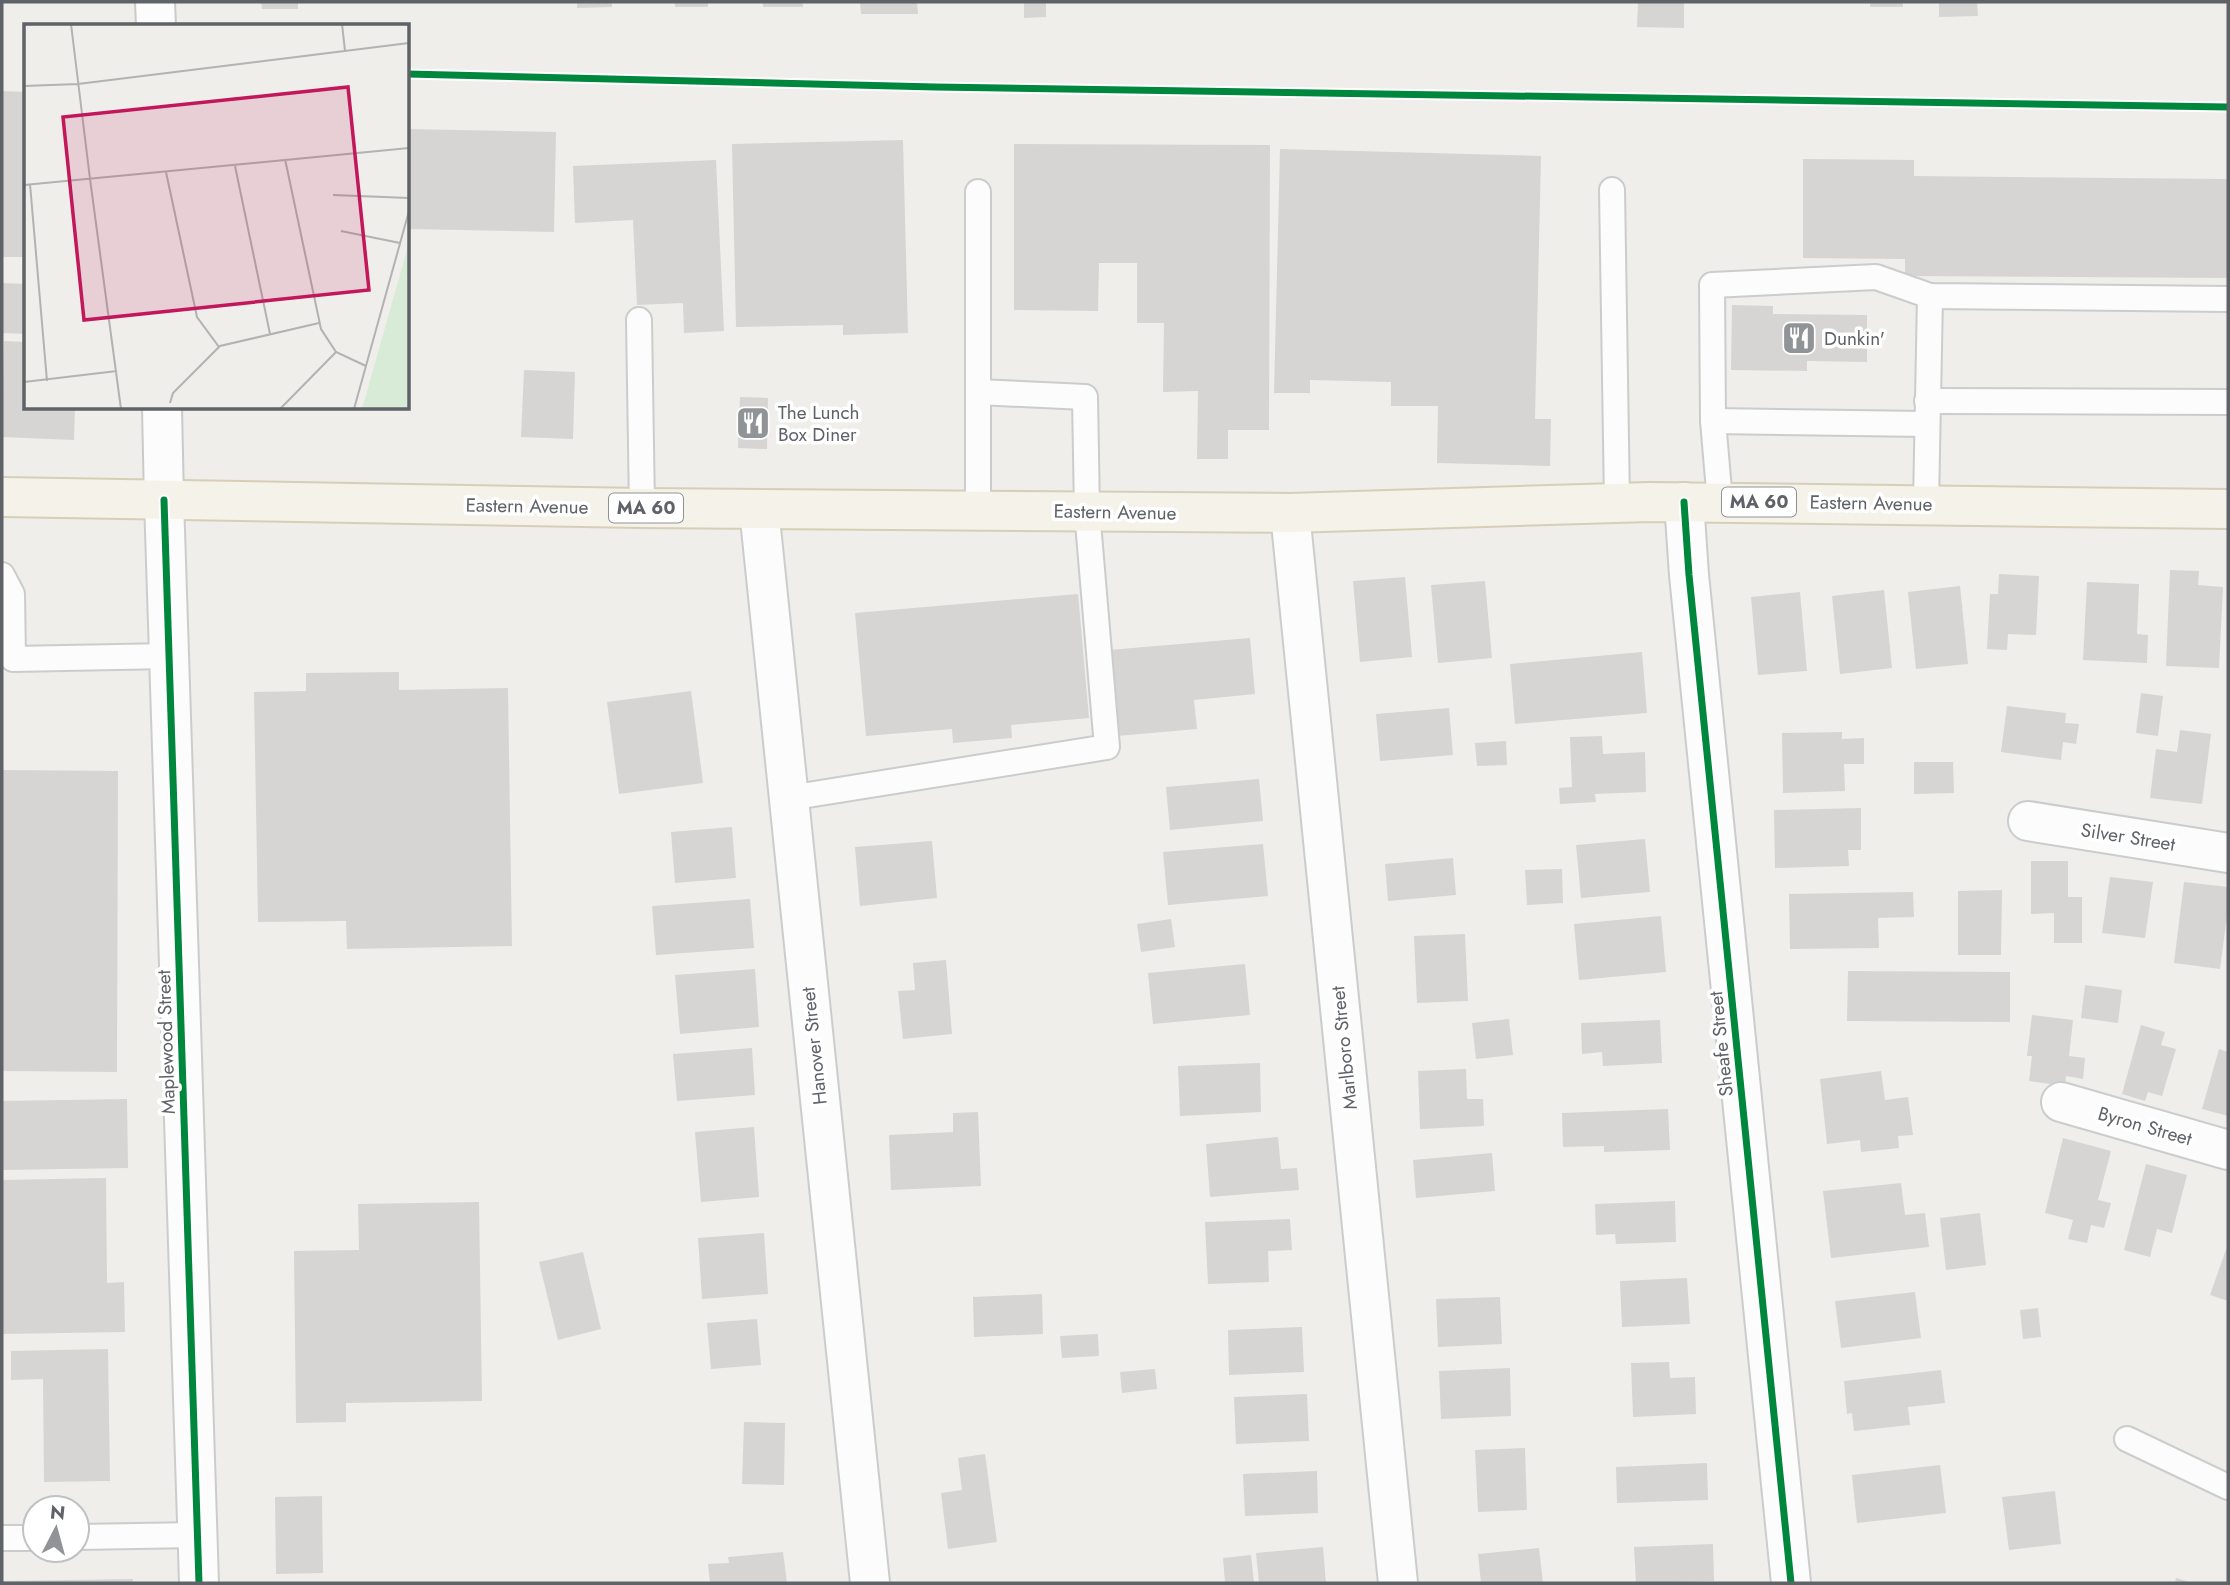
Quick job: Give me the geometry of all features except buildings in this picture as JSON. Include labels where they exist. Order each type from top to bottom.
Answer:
[{"type":"main road","name":"Eastern Avenue","points":[[2,497],[642,508],[1290,513],[1617,502],[2228,509]]},
{"type":"street","points":[[155,2],[156,24]]},
{"type":"street","name":"Maplewood Street","points":[[162,410],[199,1583]]},
{"type":"street","name":"Sheafe Street","points":[[1702,502],[1688,565],[1791,1583]]},
{"type":"street","name":"Hanover Street","points":[[759,509],[870,1583]]},
{"type":"street","name":"Marlboro Street","points":[[1290,513],[1398,1583]]},
{"type":"street","name":"Silver Street","points":[[2028,821],[2228,853]]},
{"type":"street","name":"Byron Street","points":[[2061,1102],[2228,1150]]},
{"type":"lane","points":[[1612,190],[1617,502]]},
{"type":"lane","points":[[978,192],[978,511]]},
{"type":"lane","points":[[1702,502],[1713,421],[1712,285],[1877,277],[1930,296],[2228,299]]},
{"type":"lane","points":[[1926,504],[1930,296]]},
{"type":"lane","points":[[639,320],[642,508]]},
{"type":"lane","points":[[789,798],[1107,747],[1087,511],[1085,397],[978,392]]},
{"type":"lane","points":[[1713,421],[2228,402]]},
{"type":"lane","points":[[2,575],[12,594],[13,659],[169,656]]},
{"type":"lane","points":[[2127,1439],[2228,1487]]},
{"type":"lane","points":[[91,1537],[197,1535]]},
{"type":"lane","points":[[2,1538],[21,1538]]},
{"type":"cycle path","points":[[410,74],[935,87],[2228,107]]},
{"type":"cycle path","points":[[164,500],[199,1583]]},
{"type":"cycle path","points":[[1684,502],[1689,575],[1791,1583]]},
{"type":"place","name":"Dunkin'","points":[[1799,338]]},
{"type":"place","name":"The Lunch Box Diner","points":[[753,423]]}]
